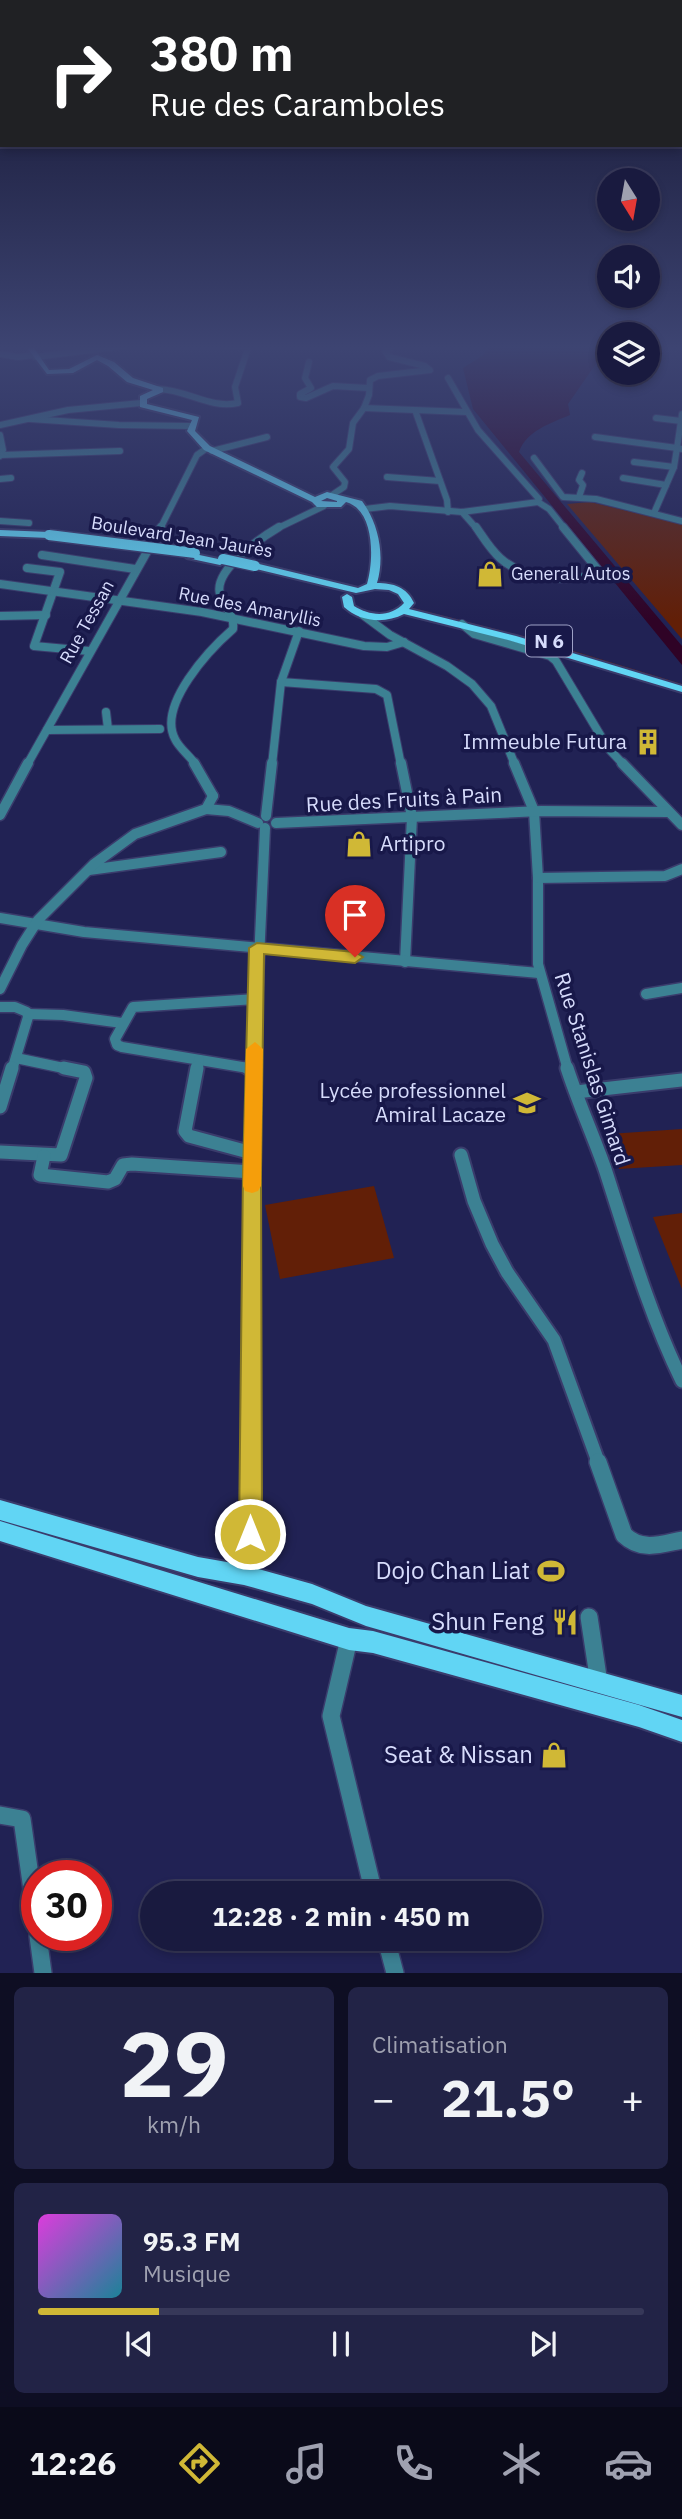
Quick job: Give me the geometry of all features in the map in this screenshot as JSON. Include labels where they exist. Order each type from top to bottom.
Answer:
[{"type":"main road","points":[[195,437],[209,450],[302,494],[319,501],[338,499],[364,508],[374,533],[373,581]]},
{"type":"main road","name":"Boulevard Jean Jaurès","points":[[0,534],[192,554],[352,593]]},
{"type":"main road","name":"N 6","points":[[352,593],[373,581],[404,593],[403,609]]},
{"type":"main road","points":[[352,593],[349,607],[363,615]]},
{"type":"main road","name":"N 6","points":[[403,609],[682,680]]},
{"type":"main road","name":"N 6","points":[[363,615],[403,609],[682,689]]},
{"type":"main road","points":[[0,1510],[198,1567],[244,1575],[312,1594],[366,1616],[682,1706]]},
{"type":"main road","points":[[0,1531],[349,1639],[386,1646],[639,1716],[682,1731]]},
{"type":"street","points":[[338,499],[345,482],[334,467],[345,456],[350,437]]},
{"type":"street","points":[[425,437],[448,512]]},
{"type":"street","points":[[484,437],[539,499],[538,502]]},
{"type":"street","points":[[596,437],[679,449],[654,513]]},
{"type":"street","points":[[209,450],[267,438]]},
{"type":"street","name":"Rue Tessan","points":[[0,815],[89,651],[171,509],[197,455],[209,450]]},
{"type":"street","points":[[1,453],[120,451]]},
{"type":"street","points":[[534,458],[563,497],[579,497],[682,521]]},
{"type":"street","points":[[635,462],[674,467]]},
{"type":"street","points":[[579,497],[583,485],[579,480],[582,473]]},
{"type":"street","points":[[387,477],[440,481]]},
{"type":"street","points":[[0,479],[11,478]]},
{"type":"street","points":[[623,478],[666,485]]},
{"type":"street","points":[[229,811],[226,803],[213,796],[189,755],[174,739],[171,724],[174,708],[194,670],[215,643],[233,629],[233,617],[219,589],[221,578],[247,551],[271,532],[319,501]]},
{"type":"street","points":[[364,508],[390,506],[462,512],[538,502],[549,509],[598,570],[597,574],[561,579],[510,565],[498,556],[474,523],[462,512]]},
{"type":"street","points":[[0,521],[29,523]]},
{"type":"street","points":[[42,555],[135,569]]},
{"type":"street","points":[[27,568],[60,572],[50,590],[46,615],[34,646],[89,651]]},
{"type":"street","name":"Rue des Amaryllis","points":[[0,583],[233,617],[391,650],[418,649]]},
{"type":"street","points":[[403,609],[388,620],[390,629],[404,642]]},
{"type":"street","points":[[0,616],[46,615]]},
{"type":"street","name":"Rue Stanislas Gimard","points":[[363,615],[462,678],[486,698],[534,811],[539,972],[576,1092],[618,1209],[623,1232],[667,1350],[682,1381]]},
{"type":"street","points":[[462,624],[474,634],[554,659],[608,748],[682,825]]},
{"type":"street","points":[[244,1575],[250,1534],[252,1153],[263,822],[281,682],[299,631]]},
{"type":"street","name":"Rue des Amaryllis","points":[[376,646],[394,646],[404,642]]},
{"type":"street","points":[[281,682],[376,689],[387,695],[412,817],[405,962]]},
{"type":"street","points":[[106,712],[108,729]]},
{"type":"street","points":[[47,730],[160,729]]},
{"type":"street","points":[[206,809],[213,796]]},
{"type":"street","points":[[0,989],[35,925],[89,870],[123,841],[135,834],[206,809],[229,811],[263,822]]},
{"type":"street","name":"Rue des Fruits à Pain","points":[[263,822],[274,818],[276,823],[534,811],[668,812]]},
{"type":"street","points":[[89,870],[221,852]]},
{"type":"street","points":[[538,878],[665,876],[682,869]]},
{"type":"street","points":[[0,918],[84,932],[539,972]]},
{"type":"street","points":[[646,994],[682,988]]},
{"type":"street","points":[[254,1069],[122,1047],[117,1045],[116,1038],[133,1007],[256,999]]},
{"type":"street","points":[[0,1007],[15,1007],[28,1014],[62,1015],[122,1023]]},
{"type":"street","points":[[0,1107],[28,1014]]},
{"type":"street","points":[[0,1152],[56,1157],[64,1151],[87,1074],[16,1058]]},
{"type":"street","points":[[199,1060],[185,1131],[189,1136],[252,1153]]},
{"type":"street","points":[[576,1092],[682,1080]]},
{"type":"street","points":[[461,1155],[486,1234],[507,1271],[546,1323],[554,1340],[624,1535],[632,1544],[641,1548],[682,1540]]},
{"type":"street","points":[[44,1156],[40,1175],[108,1182],[115,1178],[123,1165],[132,1164],[252,1172]]},
{"type":"street","points":[[589,1617],[599,1683]]},
{"type":"street","points":[[349,1639],[331,1716],[371,1881]]},
{"type":"street","points":[[0,1815],[22,1819],[28,1860]]},
{"type":"street","points":[[40,1951],[43,1973]]},
{"type":"street","points":[[389,1951],[395,1973]]},
{"type":"shaded area","points":[[496,437],[528,437],[519,452],[682,646],[682,665]]},
{"type":"shaded area","points":[[590,502],[682,524],[682,639],[567,504]]},
{"type":"shaded area","points":[[413,608],[531,638],[682,684],[682,687],[529,641],[411,610]]},
{"type":"shaded area","points":[[682,1129],[682,1165],[619,1169],[609,1134]]},
{"type":"shaded area","points":[[374,1186],[394,1258],[280,1279],[265,1205]]},
{"type":"shaded area","points":[[682,1213],[682,1289],[653,1217]]},
{"type":"slow traffic","points":[[252,1186],[255,1049]]},
{"type":"place","name":"Generall Autos","points":[[490,574]]},
{"type":"place","name":"Immeuble Futura","points":[[648,742]]},
{"type":"place","name":"Artipro","points":[[359,844]]},
{"type":"place","name":"Lycée professionnel Amiral Lacaze","points":[[527,1103]]},
{"type":"place","name":"Dojo Chan Liat","points":[[551,1571]]},
{"type":"place","name":"Shun Feng","points":[[565,1622]]},
{"type":"place","name":"Seat & Nissan","points":[[554,1755]]},
{"type":"route","points":[[250,1534],[252,1172],[257,948],[355,957]]}]
